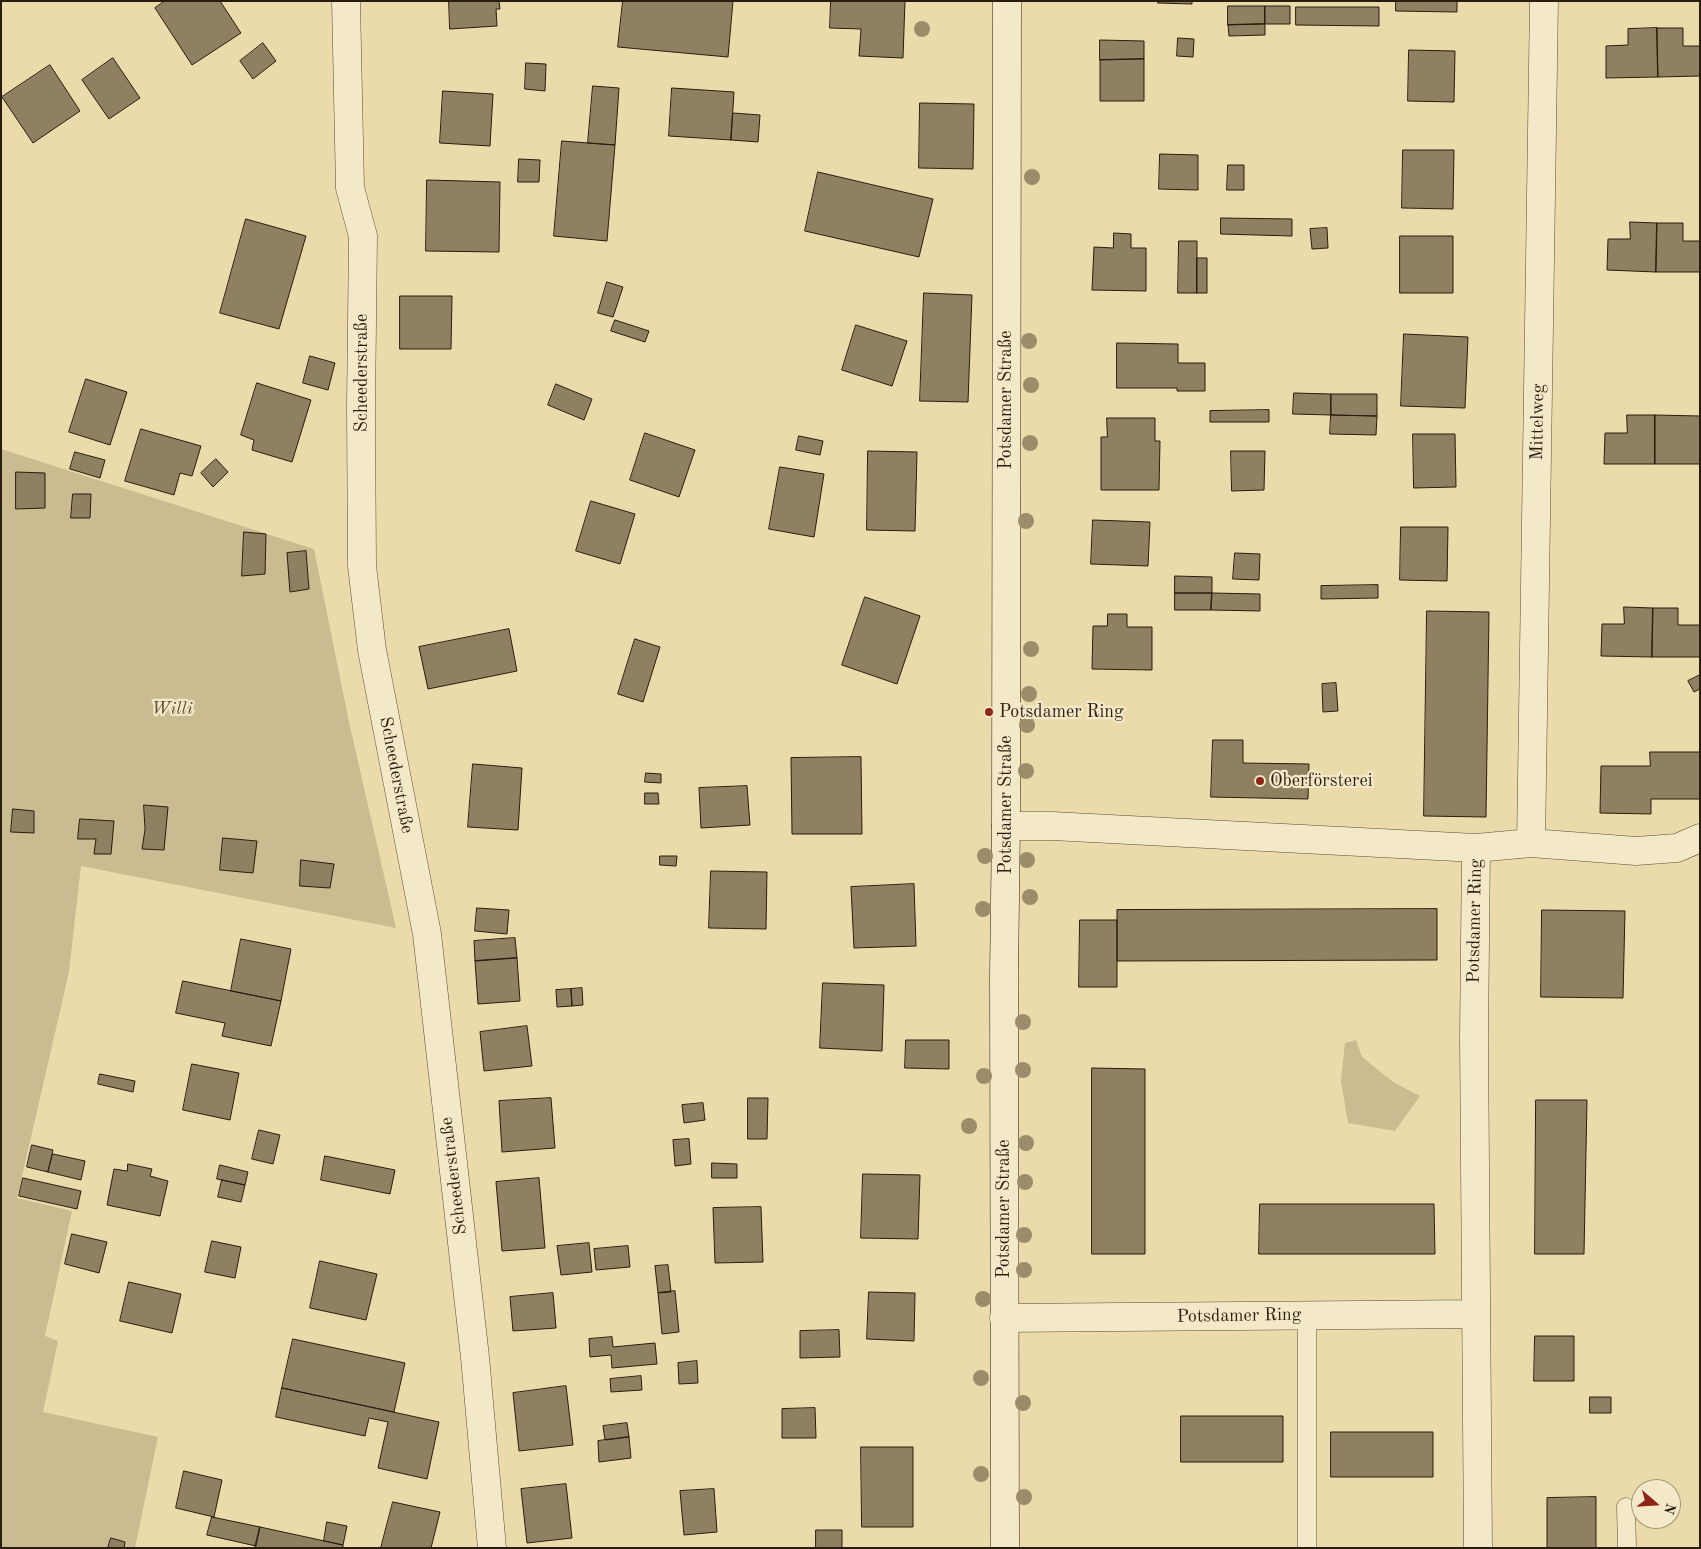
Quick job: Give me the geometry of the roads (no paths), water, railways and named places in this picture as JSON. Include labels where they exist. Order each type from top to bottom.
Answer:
[{"type":"street","name":"Scheederstraße","points":[[346,1],[350,188],[363,236],[362,566],[372,650],[427,934],[474,1347],[492,1548]]},
{"type":"street","name":"Potsdamer Straße","points":[[1005,1548],[1004,974],[1006,826],[1007,1]]},
{"type":"street","name":"Mittelweg","points":[[1531,843],[1544,1]]},
{"type":"street","name":"Potsdamer Ring","points":[[1006,826],[1052,826],[1476,848],[1474,1038],[1478,1548]]},
{"type":"street","points":[[1476,848],[1531,843],[1636,851],[1677,848],[1700,838]]},
{"type":"street","name":"Potsdamer Ring","points":[[1004,1318],[1475,1314]]},
{"type":"lane","points":[[1307,1548],[1308,1316]]},
{"type":"lane","points":[[1626,1507],[1627,1548]]},
{"type":"place","name":"Potsdamer Ring","points":[[989,712]]},
{"type":"place","name":"Oberförsterei","points":[[1260,781]]},
{"type":"park label","name":"Willi","points":[[172,709]]}]
